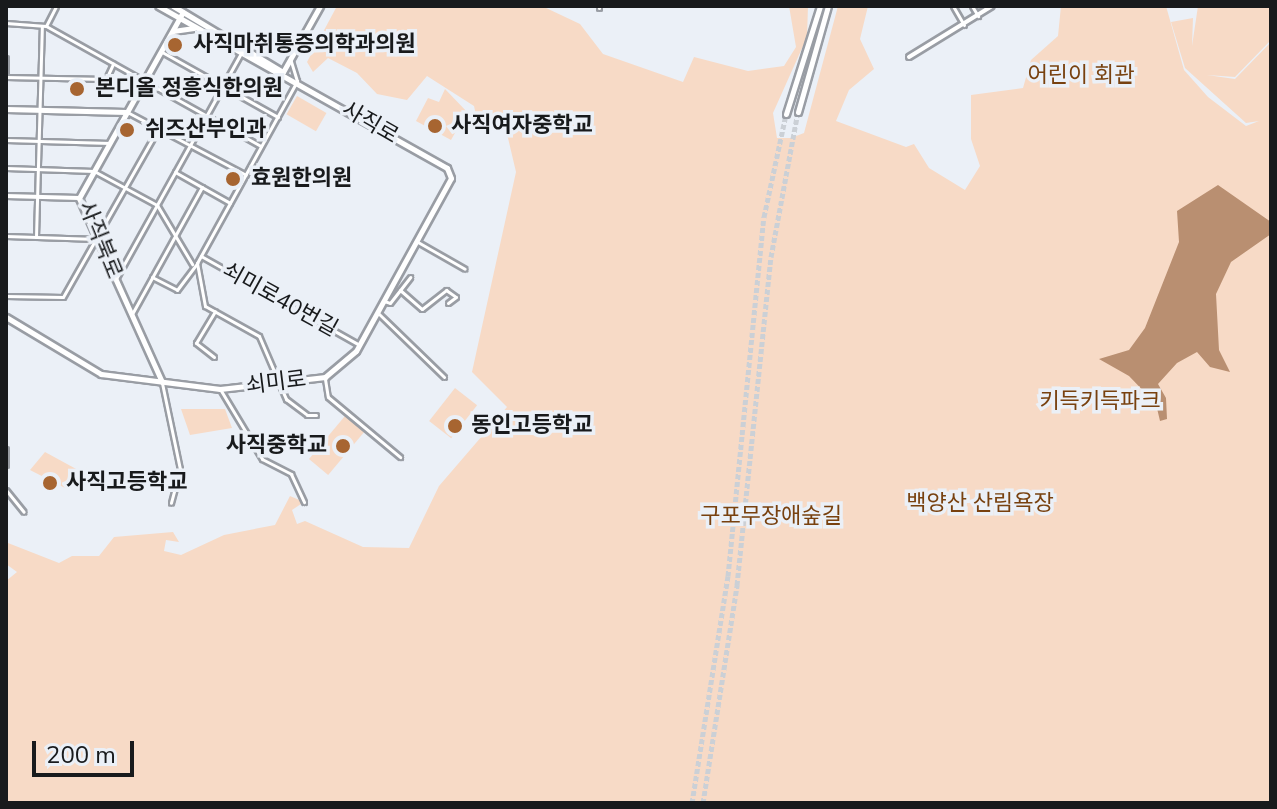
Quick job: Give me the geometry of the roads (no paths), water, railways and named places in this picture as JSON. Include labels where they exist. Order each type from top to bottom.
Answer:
[{"type":"main road","name":"사직로","points":[[158,6],[181,15],[447,168],[451,178]]},
{"type":"main road","name":"사직로","points":[[173,6],[200,30],[283,73]]},
{"type":"main road","points":[[283,73],[320,6]]},
{"type":"main road","points":[[786,114],[820,6]]},
{"type":"main road","points":[[798,112],[828,6]]},
{"type":"main road","name":"사직북로","points":[[162,383],[79,198],[181,15]]},
{"type":"main road","points":[[172,32],[200,30]]},
{"type":"main road","points":[[6,109],[127,112]]},
{"type":"main road","points":[[114,112],[121,124]]},
{"type":"main road","name":"쇠미로","points":[[6,317],[88,370],[220,389],[325,377],[359,345],[451,178]]},
{"type":"street","points":[[36,237],[44,26],[56,6]]},
{"type":"street","points":[[953,6],[964,25]]},
{"type":"street","points":[[972,6],[978,16]]},
{"type":"street","points":[[909,57],[992,6]]},
{"type":"street","points":[[6,23],[44,26],[261,146]]},
{"type":"street","points":[[161,52],[278,117]]},
{"type":"street","points":[[116,280],[241,53]]},
{"type":"street","points":[[6,58],[6,75],[41,78],[106,79],[113,64]]},
{"type":"street","points":[[152,277],[177,290],[201,256],[297,81],[291,58]]},
{"type":"street","points":[[127,112],[246,175]]},
{"type":"street","points":[[6,296],[63,297],[159,127]]},
{"type":"street","points":[[6,140],[110,143]]},
{"type":"street","points":[[6,168],[94,171],[157,205],[195,263],[200,299],[259,336],[282,383],[286,399],[307,415],[316,415]]},
{"type":"street","points":[[175,172],[230,203]]},
{"type":"street","points":[[131,315],[202,187]]},
{"type":"street","points":[[6,196],[79,198]]},
{"type":"street","points":[[6,236],[97,239]]},
{"type":"street","points":[[416,241],[465,269]]},
{"type":"street","name":"쇠미로40번길","points":[[201,256],[359,345]]},
{"type":"street","points":[[383,301],[390,303],[410,277]]},
{"type":"street","points":[[400,290],[422,309],[441,290],[456,297],[448,303]]},
{"type":"street","points":[[214,357],[196,343],[215,311]]},
{"type":"street","points":[[377,313],[444,377]]},
{"type":"street","points":[[325,377],[328,397],[400,457]]},
{"type":"street","points":[[162,383],[180,469],[171,503]]},
{"type":"street","points":[[220,389],[262,459],[291,474],[304,502]]},
{"type":"street","points":[[6,449],[6,465]]},
{"type":"street","points":[[6,490],[24,512]]},
{"type":"tunnel","points":[[703,803],[737,585],[771,257],[798,112]]},
{"type":"tunnel","points":[[692,803],[728,576],[764,217],[786,114]]},
{"type":"place","name":"사직마취통증의학과의원","points":[[175,45]]},
{"type":"place","name":"본디올 정흥식한의원","points":[[77,89]]},
{"type":"place","name":"사직여자중학교","points":[[435,126]]},
{"type":"place","name":"쉬즈산부인과","points":[[127,130]]},
{"type":"place","name":"효원한의원","points":[[233,179]]},
{"type":"place","name":"동인고등학교","points":[[455,426]]},
{"type":"place","name":"사직중학교","points":[[343,446]]},
{"type":"place","name":"사직고등학교","points":[[50,483]]},
{"type":"park label","name":"어린이 회관","points":[[1081,76]]},
{"type":"park label","name":"키득키득파크","points":[[1100,402]]},
{"type":"park label","name":"백양산 산림욕장","points":[[980,504]]},
{"type":"park label","name":"구포무장애숲길","points":[[771,517]]}]
